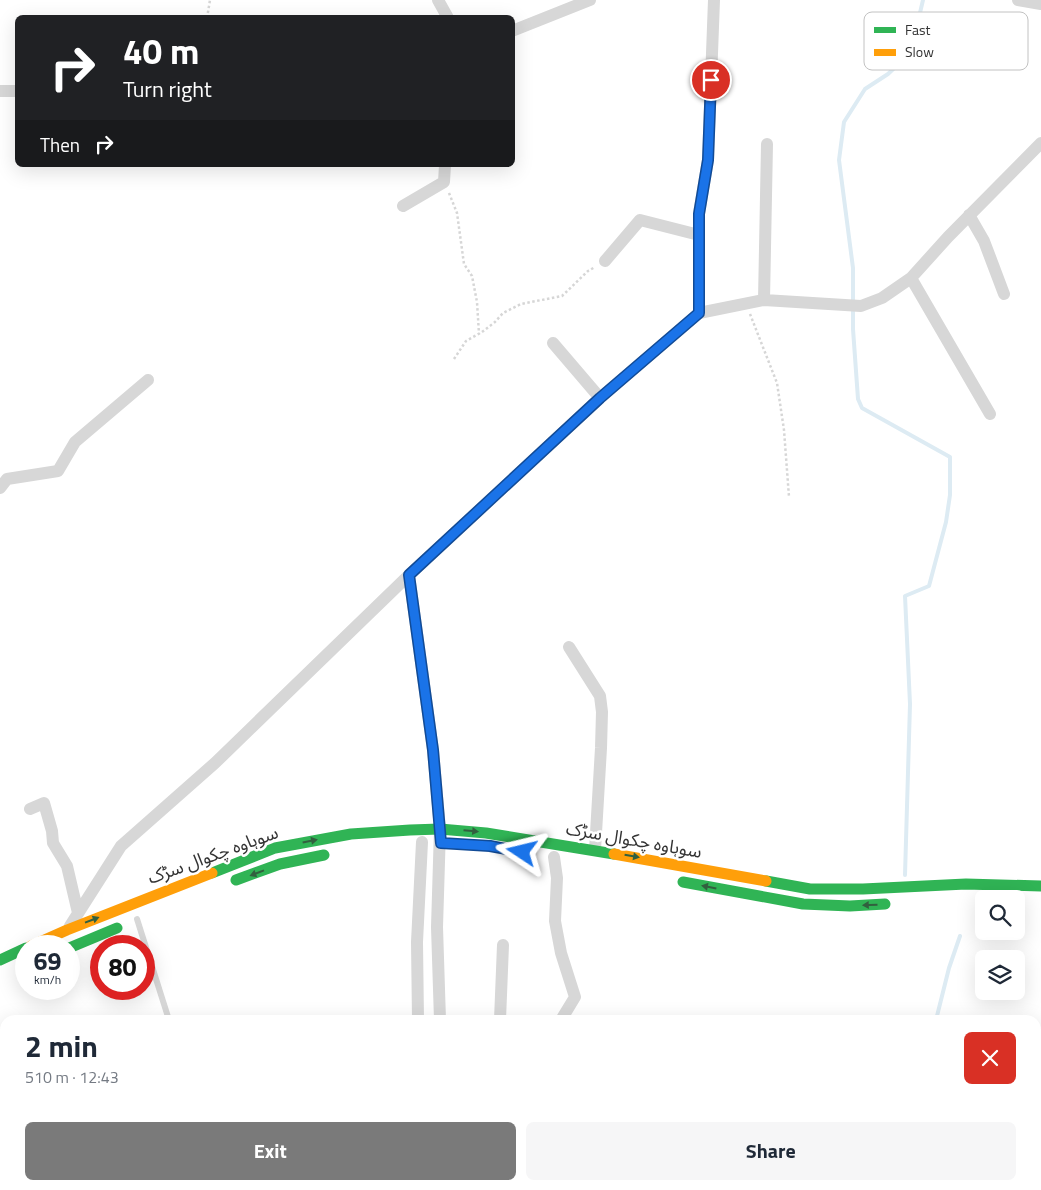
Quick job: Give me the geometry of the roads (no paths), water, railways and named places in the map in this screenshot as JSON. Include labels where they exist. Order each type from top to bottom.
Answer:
[{"type":"highway","name":"سوہاوہ چکوال سڑک","points":[[55,935],[276,848],[350,834],[440,828],[486,833],[595,850],[810,889],[863,889],[966,884],[1041,886]]},
{"type":"highway","points":[[417,843],[446,843]]},
{"type":"highway","points":[[224,885],[280,864],[335,852]]},
{"type":"highway","points":[[672,880],[803,904],[850,906],[900,904]]},
{"type":"highway","points":[[80,943],[141,918]]},
{"type":"highway","points":[[0,960],[15,953]]},
{"type":"street","points":[[438,0],[446,15]]},
{"type":"street","points":[[515,30],[590,0]]},
{"type":"street","points":[[699,313],[699,214],[708,160],[714,0]]},
{"type":"street","points":[[1018,0],[1041,4]]},
{"type":"street","points":[[0,92],[15,91]]},
{"type":"street","points":[[67,930],[121,846],[215,763],[409,575],[600,398],[699,313],[764,300],[861,306],[882,298],[911,278],[969,215],[1041,143]]},
{"type":"street","points":[[764,300],[767,144]]},
{"type":"street","points":[[403,206],[444,182],[444,167]]},
{"type":"street","points":[[969,215],[984,241],[1004,294]]},
{"type":"street","points":[[605,261],[640,220],[699,235]]},
{"type":"street","points":[[911,278],[990,414]]},
{"type":"street","points":[[553,343],[600,398]]},
{"type":"street","points":[[1,485],[7,479],[58,471],[75,442],[148,380]]},
{"type":"street","points":[[409,575],[433,750],[440,828],[446,843],[437,927],[440,1015]]},
{"type":"street","points":[[568,648],[600,696],[602,712],[595,850]]},
{"type":"street","points":[[30,809],[44,803],[52,831],[53,843],[67,866],[78,913]]},
{"type":"street","points":[[417,843],[418,1015]]},
{"type":"street","points":[[554,857],[557,878],[555,922],[561,953],[575,997],[564,1015]]},
{"type":"street","points":[[500,1015],[503,945]]},
{"type":"lane","points":[[141,918],[167,1015]]},
{"type":"waterway","points":[[920,12],[923,0]]},
{"type":"waterway","points":[[892,70],[865,89],[844,122],[839,160],[853,268],[853,329],[858,399],[862,408],[950,457],[950,495],[946,522],[929,586],[905,596],[910,704],[905,875]]},
{"type":"waterway","points":[[937,1015],[949,968],[960,936]]}]
